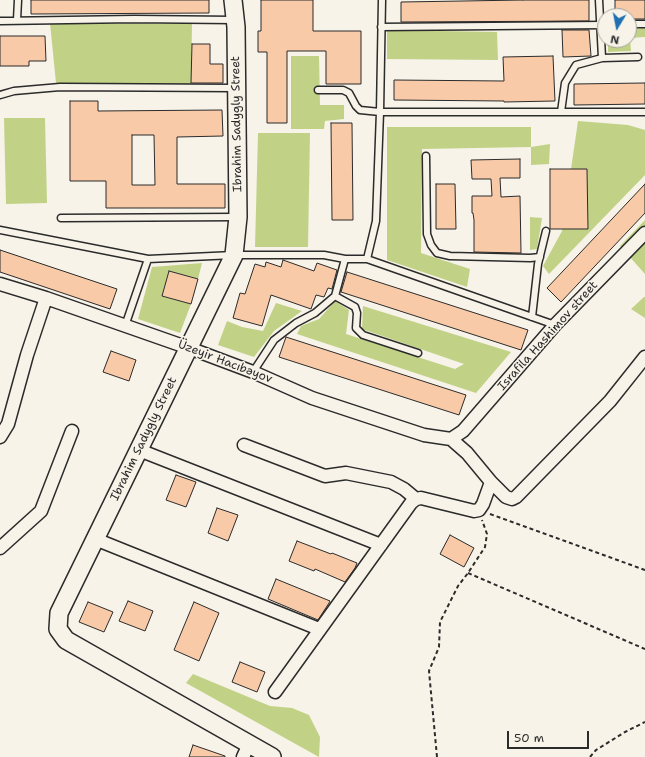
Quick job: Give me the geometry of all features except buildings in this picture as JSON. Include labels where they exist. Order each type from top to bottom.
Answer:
[{"type":"street","name":"Ibrahim Sadygly Street","points":[[233,0],[235,20],[238,217],[234,255],[59,613],[58,629],[66,640],[246,751],[272,757]]},
{"type":"street","name":"Israfila Hashimov street","points":[[451,439],[463,431],[555,325],[645,233]]},
{"type":"street","name":"Üzeyir Hacıbəyov","points":[[0,284],[46,298],[189,348],[253,372],[312,398],[424,435],[451,439]]},
{"type":"street","points":[[0,437],[8,424],[27,355],[46,298]]},
{"type":"street","points":[[451,439],[467,453],[490,482],[506,497],[512,499],[516,497],[610,401],[645,357]]},
{"type":"street","points":[[0,548],[42,511],[72,431]]},
{"type":"street","points":[[244,445],[325,476],[346,473],[391,482],[404,489],[416,499]]},
{"type":"street","points":[[139,450],[381,545]]},
{"type":"street","points":[[275,692],[416,499],[421,498],[474,511],[479,510],[483,504],[490,482]]},
{"type":"street","points":[[95,539],[320,629]]},
{"type":"lane","points":[[17,20],[18,0]]},
{"type":"lane","points":[[367,259],[376,221],[382,0]]},
{"type":"lane","points":[[0,21],[134,19],[235,20]]},
{"type":"lane","points":[[382,27],[597,25]]},
{"type":"lane","points":[[602,48],[602,58]]},
{"type":"lane","points":[[560,112],[565,83],[576,65],[602,58],[638,57]]},
{"type":"lane","points":[[0,95],[14,91],[60,87],[236,88]]},
{"type":"lane","points":[[318,90],[343,90],[349,93],[360,110],[380,112],[645,112]]},
{"type":"lane","points":[[637,112],[645,117]]},
{"type":"lane","points":[[426,156],[427,234],[431,245],[437,253],[450,256],[540,257]]},
{"type":"lane","points":[[61,218],[238,217]]},
{"type":"lane","points":[[0,230],[148,259],[234,255],[324,255],[345,259],[367,259],[555,325]]},
{"type":"lane","points":[[532,316],[540,257],[546,231]]},
{"type":"lane","points":[[125,326],[148,259]]},
{"type":"lane","points":[[253,372],[274,340],[296,324],[315,313],[335,296],[345,259]]},
{"type":"lane","points":[[335,296],[355,307],[357,312],[356,328],[363,335],[418,353]]},
{"type":"path","points":[[479,510],[645,570]]},
{"type":"path","points":[[437,757],[429,671],[439,647],[440,622],[458,586],[485,547],[487,534],[479,510]]},
{"type":"path","points":[[468,573],[645,648]]},
{"type":"path","points":[[590,757],[596,750],[625,732],[645,722]]},
{"type":"green space","points":[[50,23],[192,24],[191,85],[56,83]]},
{"type":"green space","points":[[637,28],[645,28],[645,37],[637,38]]},
{"type":"green space","points":[[387,30],[497,32],[498,60],[387,59]]},
{"type":"green space","points":[[608,48],[631,48],[631,51],[608,52]]},
{"type":"green space","points":[[291,56],[319,56],[320,105],[344,105],[344,119],[325,121],[324,129],[291,129]]},
{"type":"green space","points":[[4,118],[45,118],[47,203],[6,204]]},
{"type":"green space","points":[[578,121],[628,125],[645,130],[645,175],[549,274],[543,266],[562,231]]},
{"type":"green space","points":[[387,127],[531,127],[531,147],[422,149],[421,253],[470,269],[467,287],[387,260]]},
{"type":"green space","points":[[258,133],[310,133],[308,247],[255,247]]},
{"type":"green space","points":[[550,144],[549,164],[531,165],[531,147]]},
{"type":"green space","points":[[530,217],[542,218],[537,249],[530,250]]},
{"type":"green space","points":[[645,220],[645,274],[620,246]]},
{"type":"green space","points":[[202,263],[198,279],[169,271],[162,296],[191,304],[180,333],[138,319],[152,267]]},
{"type":"green space","points":[[645,297],[645,318],[631,309]]},
{"type":"green space","points":[[335,301],[349,310],[346,334],[455,369],[464,364],[362,329],[363,306],[511,352],[476,393],[297,334],[301,326],[319,319]]},
{"type":"green space","points":[[276,303],[302,311],[274,331],[254,357],[218,345],[227,321],[242,327],[263,331]]},
{"type":"green space","points":[[193,674],[270,706],[292,708],[309,715],[320,737],[319,757],[186,683]]}]
